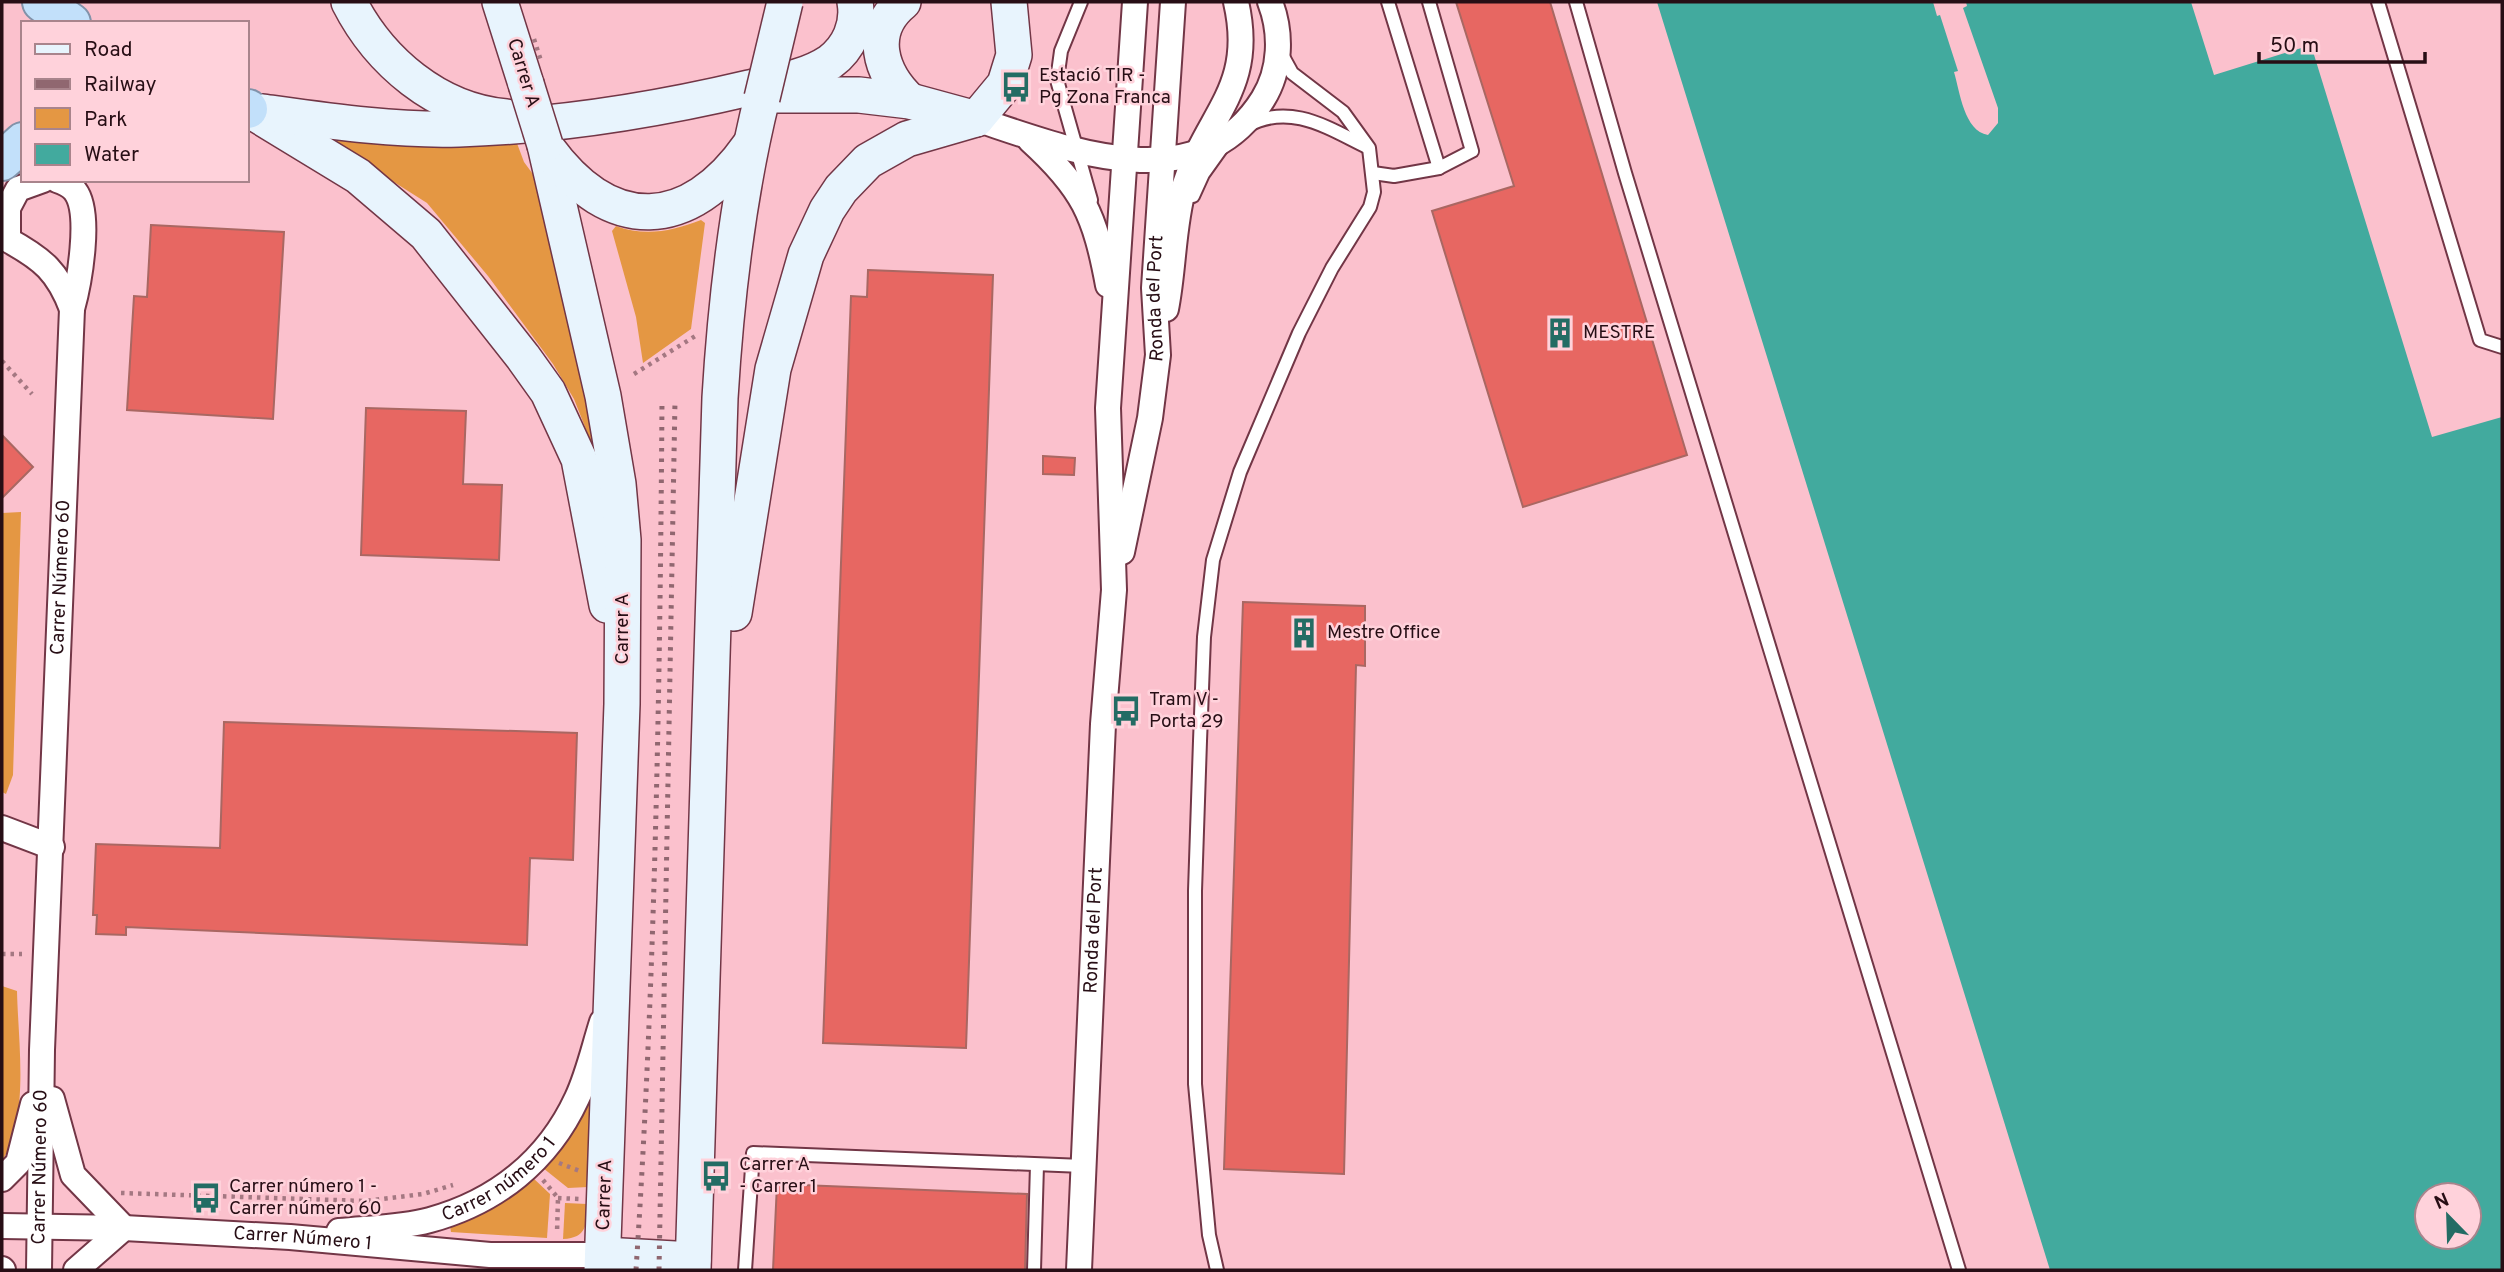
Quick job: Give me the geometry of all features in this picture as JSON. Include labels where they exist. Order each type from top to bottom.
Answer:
[{"type":"highway","points":[[42,2],[68,21]]},
{"type":"highway","points":[[2,161],[21,144]]},
{"type":"main road","points":[[349,2],[379,47],[396,65],[429,91],[546,133],[577,184],[589,193],[620,206],[651,212],[665,211],[694,201],[730,173],[750,145]]},
{"type":"main road","name":"Carrer A","points":[[500,2],[546,133],[592,344],[618,484],[623,540],[622,704],[603,1263]]},
{"type":"main road","points":[[603,1263],[693,1265],[724,331],[750,145],[785,2]]},
{"type":"main road","points":[[248,109],[422,128],[546,133],[796,77],[829,62],[851,37],[855,23],[855,2]]},
{"type":"main road","points":[[903,2],[884,24],[880,50],[893,84],[910,101]]},
{"type":"main road","points":[[708,839],[738,577],[771,383],[788,307],[806,255],[827,210],[841,189],[868,161],[907,139],[976,119],[1004,84],[1011,70],[1014,40],[1009,2]]},
{"type":"main road","points":[[717,95],[859,95],[910,101],[976,119]]},
{"type":"main road","points":[[248,110],[358,176],[426,234],[449,260],[548,392],[579,459],[622,704]]},
{"type":"street","name":"Ronda del Port","points":[[1079,1270],[1104,724],[1114,590],[1108,408],[1135,2]]},
{"type":"street","name":"Ronda del Port","points":[[1114,590],[1150,418],[1158,355],[1154,288],[1174,2]]},
{"type":"street","points":[[1158,355],[1177,243],[1179,206],[1199,150],[1228,101],[1237,73],[1241,43],[1236,2]]},
{"type":"street","points":[[976,119],[1075,151],[1125,160],[1164,162],[1199,150],[1233,134],[1253,115],[1266,95],[1277,64],[1275,8]]},
{"type":"street","points":[[1024,135],[1069,177],[1091,216],[1100,242],[1115,323]]},
{"type":"street","name":"Carrer Número 60","points":[[37,182],[18,189],[8,208],[5,240],[34,254],[60,279],[72,309]]},
{"type":"street","name":"Carrer Número 60","points":[[39,1270],[44,1062],[72,309],[80,280],[82,208],[75,191],[60,182]]},
{"type":"street","points":[[2,828],[52,847]]},
{"type":"street","name":"Carrer número 1","points":[[290,1237],[429,1221],[486,1199],[510,1184],[541,1154],[562,1127],[578,1097],[610,998]]},
{"type":"street","name":"Carrer Número 60","points":[[2,1179],[18,1163],[44,1062]]},
{"type":"street","name":"Carrer Número 60","points":[[44,1062],[73,1175],[124,1228]]},
{"type":"street","name":"Carrer Número 1","points":[[2,1226],[124,1228],[290,1237],[603,1263]]},
{"type":"street","points":[[76,1270],[124,1228]]},
{"type":"lane","points":[[1080,2],[1061,51],[1057,80],[1075,151],[1095,212],[1100,242]]},
{"type":"lane","points":[[1388,2],[1439,167]]},
{"type":"lane","points":[[1373,173],[1394,176],[1439,167],[1472,151],[1429,2]]},
{"type":"lane","points":[[1576,2],[1959,1270]]},
{"type":"lane","points":[[2378,2],[2480,340],[2502,347]]},
{"type":"lane","points":[[1217,1270],[1209,1235],[1195,1084],[1195,891],[1204,637],[1213,560],[1240,472],[1299,333],[1332,268],[1370,207],[1374,192],[1369,148],[1343,112],[1292,74],[1278,47]]},
{"type":"lane","points":[[1177,243],[1196,188],[1213,159],[1233,134],[1269,117],[1304,118],[1369,148]]},
{"type":"lane","points":[[745,1270],[752,1153],[1083,1166]]},
{"type":"lane","points":[[1034,1270],[1037,1165]]},
{"type":"lane","points":[[1209,1235],[1226,1270]]},
{"type":"path","points":[[634,374],[696,335]]},
{"type":"path","points":[[2,361],[32,394]]},
{"type":"path","points":[[2,954],[22,954]]},
{"type":"path","points":[[548,1160],[590,1174]]},
{"type":"path","points":[[535,1172],[558,1198],[556,1238]]},
{"type":"path","name":"Carrer Número 1","points":[[115,1193],[365,1201],[423,1194],[458,1183]]},
{"type":"path","name":"Carrer A","points":[[558,1198],[587,1199]]},
{"type":"green space","points":[[326,131],[515,138],[524,162],[535,177],[602,470],[574,399],[553,364],[488,276],[427,203],[326,139]]},
{"type":"green space","points":[[701,220],[705,223],[691,329],[643,363],[636,317],[612,231],[616,226],[638,231],[659,231]]},
{"type":"green space","points":[[21,512],[13,775],[6,794],[2,792],[2,513]]},
{"type":"green space","points":[[2,986],[17,991],[20,1079],[16,1123],[11,1143],[2,1161]]},
{"type":"green space","points":[[587,1103],[590,1104],[588,1187],[568,1188],[543,1168]]},
{"type":"green space","points":[[532,1177],[550,1194],[547,1238],[451,1232],[450,1226]]},
{"type":"green space","points":[[565,1203],[587,1204],[587,1218],[581,1233],[563,1239]]},
{"type":"water","points":[[1657,2],[1933,2],[1937,16],[1940,15],[1958,71],[1954,72],[1964,110],[1973,126],[1988,135],[1998,123],[1998,108],[1963,8],[1967,6],[1966,2],[2191,2],[2214,75],[2311,45],[2432,437],[2502,417],[2502,1270],[2050,1270]]},
{"type":"building","name":"MESTRE","points":[[1456,2],[1550,2],[1687,455],[1523,507],[1432,211],[1514,186]]},
{"type":"building","points":[[151,225],[284,232],[273,419],[127,410],[134,296],[147,297]]},
{"type":"building","points":[[868,270],[993,275],[966,1048],[823,1043],[851,296],[867,297]]},
{"type":"building","points":[[366,408],[466,411],[463,484],[502,485],[499,560],[361,555]]},
{"type":"building","points":[[2,435],[33,467],[2,498]]},
{"type":"building","points":[[1043,456],[1075,458],[1074,475],[1043,474]]},
{"type":"building","points":[[1243,602],[1365,606],[1365,666],[1356,665],[1344,1174],[1224,1169]]},
{"type":"building","points":[[224,722],[577,733],[573,860],[530,858],[527,945],[126,927],[126,935],[96,934],[97,915],[93,915],[96,844],[220,848]]},
{"type":"building","points":[[777,1184],[1027,1194],[1025,1270],[773,1270]]},
{"type":"railway","points":[[636,1270],[648,1053],[655,835],[662,400]]},
{"type":"railway","points":[[659,1270],[675,401]]},
{"type":"place","name":"Estació TIR - Pg Zona Franca","points":[[1016,87]]},
{"type":"place","name":"MESTRE","points":[[1560,333]]},
{"type":"place","name":"Mestre Office","points":[[1304,633]]},
{"type":"place","name":"Tram V - Porta 29","points":[[1126,711]]},
{"type":"place","name":"Carrer A - Carrer 1","points":[[716,1176]]},
{"type":"place","name":"Carrer número 1 - Carrer número 60","points":[[206,1198]]}]
